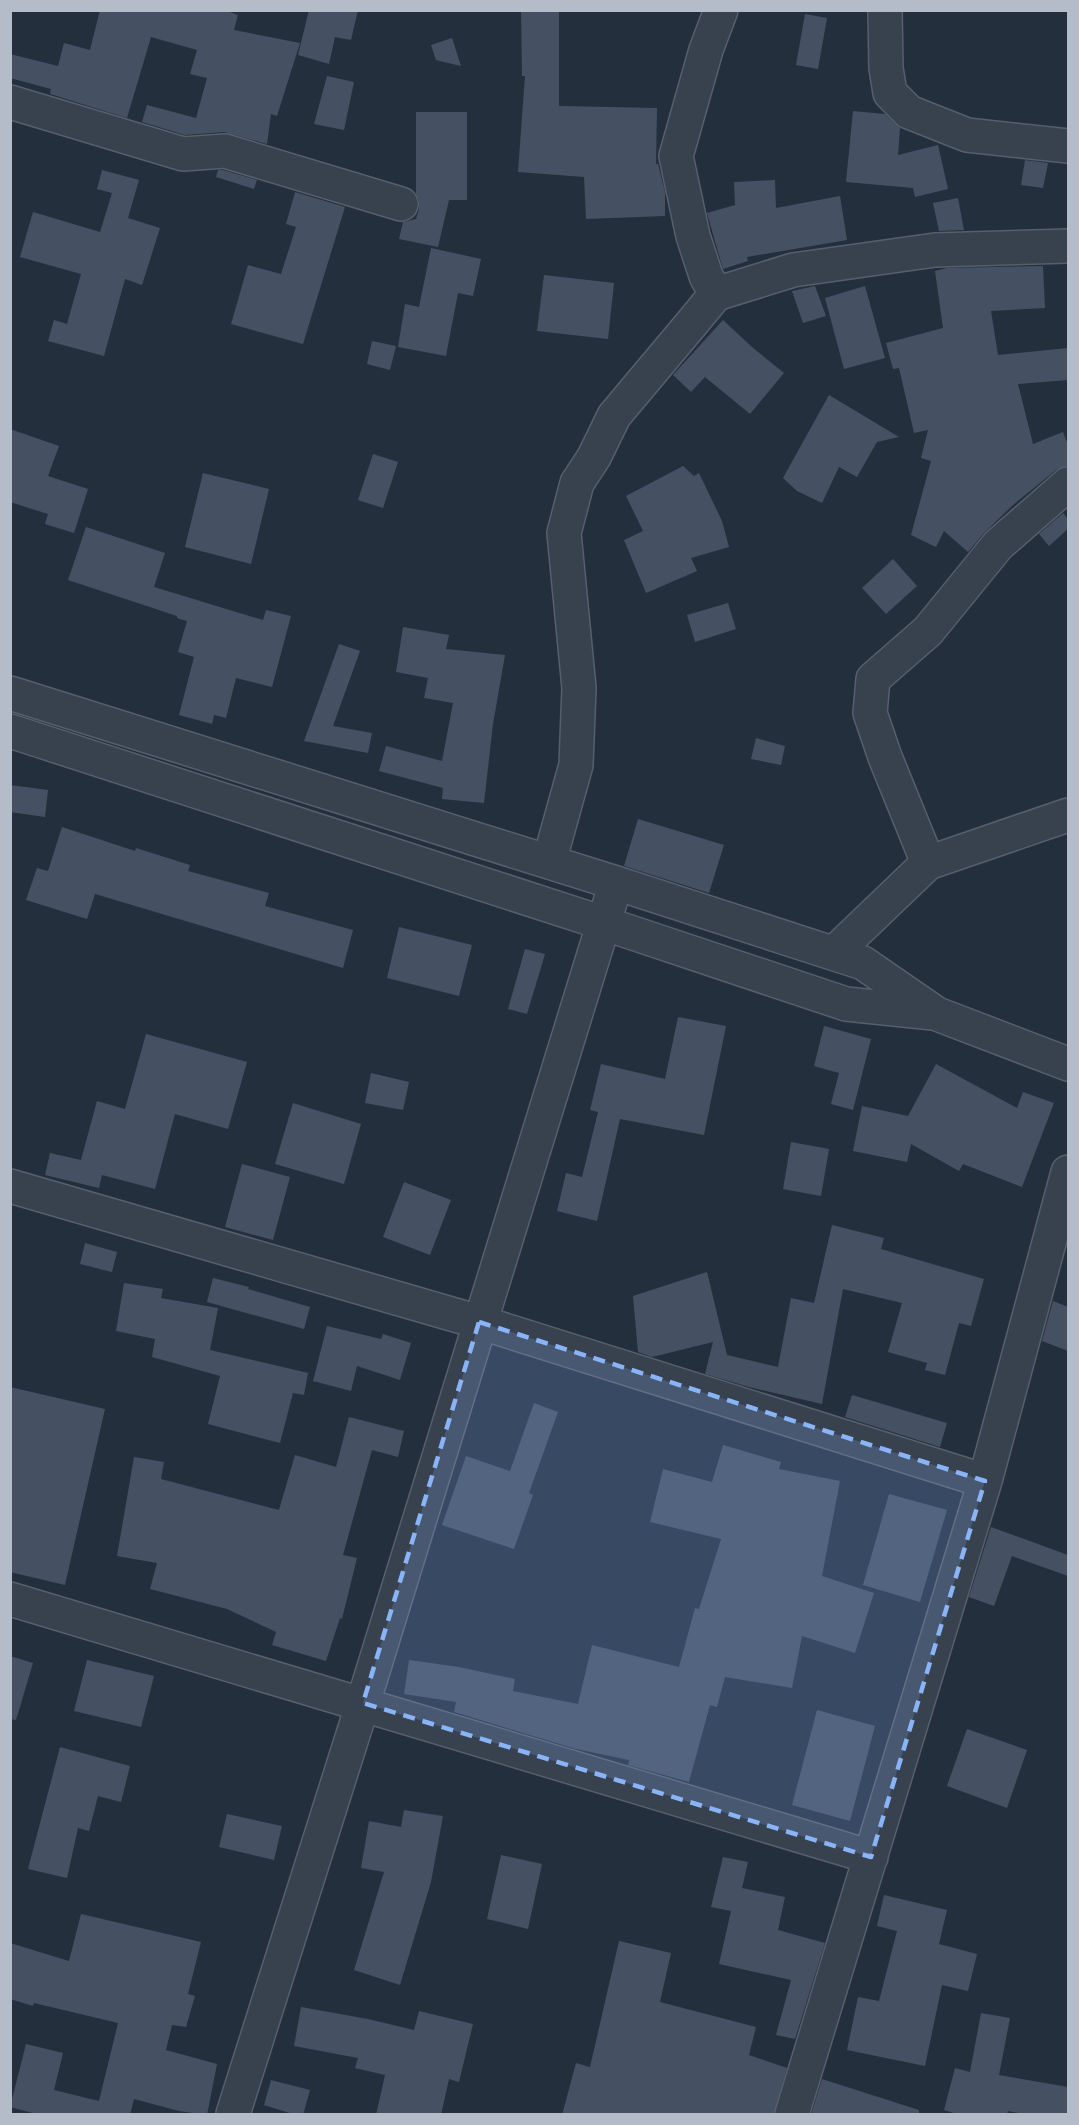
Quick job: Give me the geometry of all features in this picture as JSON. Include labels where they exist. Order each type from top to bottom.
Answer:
[{"type":"street","points":[[716,294],[706,276],[693,236],[676,156],[706,50],[721,10]]},
{"type":"street","points":[[885,10],[886,68],[890,93],[909,112],[967,135],[1068,146]]},
{"type":"street","points":[[10,102],[183,154],[225,151],[400,204]]},
{"type":"street","points":[[549,862],[576,765],[579,688],[564,533],[577,483],[594,458],[614,416],[716,294],[793,270],[935,250],[1068,246]]},
{"type":"street","points":[[928,863],[885,757],[870,713],[873,679],[928,631],[998,545],[1068,484]]},
{"type":"street","points":[[10,693],[863,963],[938,1014],[1068,1064]]},
{"type":"street","points":[[10,730],[846,1004],[938,1014]]},
{"type":"street","points":[[834,953],[928,863],[1068,815]]},
{"type":"street","points":[[233,2115],[363,1703],[616,883]]},
{"type":"street","points":[[792,2115],[985,1481],[1068,1172]]},
{"type":"street","points":[[10,1185],[479,1322],[985,1481]]},
{"type":"street","points":[[10,1599],[871,1857]]},
{"type":"highlighted area","points":[[479,1322],[985,1481],[871,1857],[363,1703]]},
{"type":"building","points":[[100,10],[224,10],[238,15],[234,30],[300,43],[277,116],[271,114],[267,144],[224,132],[185,135],[142,122],[147,105],[196,118],[207,78],[190,74],[197,50],[151,37],[127,118],[50,94],[51,89],[10,78],[10,54],[58,66],[64,43],[90,50]]},
{"type":"building","points":[[309,10],[358,10],[351,40],[335,37],[329,64],[298,55]]},
{"type":"building","points":[[521,10],[559,10],[559,106],[657,108],[656,164],[658,164],[665,192],[665,216],[586,219],[584,177],[518,172],[525,76],[522,76]]},
{"type":"building","points":[[805,14],[827,18],[818,69],[796,65]]},
{"type":"building","points":[[452,38],[461,66],[436,60],[431,45]]},
{"type":"building","points":[[327,76],[354,82],[344,130],[314,124]]},
{"type":"building","points":[[853,111],[885,114],[900,128],[898,155],[938,145],[948,189],[915,197],[913,188],[846,182]]},
{"type":"building","points":[[416,112],[467,112],[467,200],[449,200],[438,247],[399,239],[403,222],[416,219],[419,209],[416,194]]},
{"type":"building","points":[[1025,160],[1048,163],[1043,188],[1021,185]]},
{"type":"building","points":[[102,170],[139,180],[128,218],[160,228],[142,285],[125,279],[104,356],[48,341],[54,320],[67,324],[81,274],[20,257],[33,212],[100,232],[112,193],[97,189]]},
{"type":"building","points":[[218,170],[257,180],[254,189],[216,177]]},
{"type":"building","points":[[775,180],[776,208],[840,196],[847,240],[747,257],[748,261],[723,269],[707,213],[735,205],[734,182]]},
{"type":"building","points":[[295,192],[345,207],[303,344],[231,324],[248,265],[281,274],[296,227],[286,224]]},
{"type":"building","points":[[958,198],[964,230],[939,231],[933,203]]},
{"type":"building","points":[[431,248],[481,259],[473,296],[458,293],[446,356],[398,347],[405,304],[419,307]]},
{"type":"building","points":[[1043,266],[1045,308],[991,311],[998,355],[1068,348],[1068,380],[1018,384],[1033,444],[1063,432],[1068,445],[1068,466],[1056,470],[1013,505],[968,552],[944,531],[936,547],[911,535],[931,461],[921,458],[928,430],[914,433],[899,368],[893,369],[886,343],[943,328],[935,271],[947,268]]},
{"type":"building","points":[[544,275],[614,283],[608,339],[537,331]]},
{"type":"building","points":[[815,286],[826,316],[803,323],[792,291]]},
{"type":"building","points":[[865,286],[885,358],[844,369],[825,298]]},
{"type":"building","points":[[723,320],[784,373],[750,414],[705,377],[691,392],[673,375]]},
{"type":"building","points":[[372,341],[396,346],[390,370],[367,364]]},
{"type":"building","points":[[829,395],[899,437],[877,442],[857,477],[839,467],[822,503],[797,491],[783,478]]},
{"type":"building","points":[[10,429],[59,446],[48,476],[88,489],[74,533],[45,524],[48,514],[10,502]]},
{"type":"building","points":[[373,454],[398,462],[383,508],[358,500]]},
{"type":"building","points":[[683,466],[694,476],[699,473],[722,521],[729,547],[691,558],[697,571],[646,593],[624,540],[643,531],[626,496]]},
{"type":"building","points":[[203,473],[269,489],[251,564],[185,547]]},
{"type":"building","points":[[1063,513],[1068,519],[1068,529],[1049,546],[1039,534]]},
{"type":"building","points":[[86,527],[165,553],[154,587],[263,620],[266,610],[291,616],[272,687],[236,678],[226,718],[214,715],[212,724],[179,715],[194,657],[178,652],[187,621],[68,580]]},
{"type":"building","points":[[893,559],[917,586],[886,614],[862,588]]},
{"type":"building","points":[[728,603],[736,629],[695,642],[687,615]]},
{"type":"building","points":[[403,627],[449,635],[446,649],[505,655],[493,724],[484,803],[442,799],[443,788],[379,771],[386,746],[442,761],[453,703],[424,698],[428,678],[396,672]]},
{"type":"building","points":[[339,644],[360,651],[333,726],[372,733],[368,753],[304,741]]},
{"type":"building","points":[[756,738],[785,746],[781,765],[751,759]]},
{"type":"building","points":[[10,785],[48,790],[45,817],[10,812]]},
{"type":"building","points":[[638,819],[724,845],[709,893],[624,866]]},
{"type":"building","points":[[62,827],[135,851],[136,848],[190,865],[188,871],[269,893],[265,906],[353,930],[343,968],[95,894],[87,919],[26,900],[37,868],[48,871]]},
{"type":"building","points":[[399,927],[472,945],[459,996],[387,978]]},
{"type":"building","points":[[525,949],[545,954],[527,1014],[508,1009]]},
{"type":"building","points":[[678,1017],[726,1026],[704,1135],[620,1119],[597,1221],[557,1211],[566,1173],[582,1177],[598,1112],[590,1110],[601,1064],[665,1079]]},
{"type":"building","points":[[824,1026],[871,1039],[853,1110],[831,1104],[839,1073],[814,1066]]},
{"type":"building","points":[[146,1034],[247,1062],[228,1129],[175,1114],[155,1189],[102,1175],[99,1188],[45,1175],[50,1153],[81,1160],[97,1101],[125,1109]]},
{"type":"building","points":[[936,1064],[1017,1108],[1023,1092],[1054,1103],[1022,1187],[963,1164],[959,1171],[911,1144],[907,1162],[853,1151],[862,1106],[908,1116]]},
{"type":"building","points":[[371,1073],[409,1082],[403,1110],[365,1103]]},
{"type":"building","points":[[293,1103],[361,1124],[344,1184],[275,1164]]},
{"type":"building","points":[[791,1142],[829,1149],[821,1196],[783,1189]]},
{"type":"building","points":[[242,1164],[290,1177],[273,1240],[225,1227]]},
{"type":"building","points":[[404,1182],[451,1200],[430,1255],[383,1237]]},
{"type":"building","points":[[832,1225],[884,1238],[881,1249],[984,1279],[971,1326],[959,1323],[945,1375],[925,1370],[927,1363],[888,1352],[902,1303],[843,1289],[822,1404],[705,1374],[713,1342],[652,1357],[638,1352],[633,1296],[707,1272],[727,1355],[778,1367],[791,1298],[814,1303]]},
{"type":"building","points":[[85,1243],[117,1252],[112,1272],[80,1264]]},
{"type":"building","points":[[213,1278],[310,1307],[304,1329],[207,1302]]},
{"type":"building","points":[[124,1283],[163,1289],[161,1298],[218,1308],[210,1350],[308,1373],[304,1395],[293,1393],[280,1443],[208,1424],[220,1376],[152,1357],[155,1339],[116,1331]]},
{"type":"building","points":[[1053,1301],[1068,1307],[1068,1351],[1042,1341]]},
{"type":"building","points":[[327,1326],[381,1339],[383,1334],[411,1343],[400,1380],[357,1366],[351,1391],[313,1381]]},
{"type":"building","points":[[10,1387],[105,1409],[65,1585],[10,1572]]},
{"type":"building","points":[[852,1395],[947,1423],[940,1447],[845,1417]]},
{"type":"building","points":[[534,1403],[558,1412],[529,1493],[533,1495],[514,1549],[442,1525],[466,1456],[510,1471]]},
{"type":"building","points":[[349,1417],[404,1431],[398,1457],[372,1450],[343,1555],[357,1558],[342,1619],[340,1618],[326,1661],[272,1645],[276,1632],[227,1609],[150,1589],[157,1563],[117,1556],[134,1457],[164,1462],[161,1479],[279,1510],[295,1455],[336,1467]]},
{"type":"building","points":[[723,1445],[781,1462],[779,1469],[840,1481],[822,1576],[874,1593],[855,1653],[802,1636],[792,1688],[725,1677],[717,1707],[710,1705],[689,1782],[628,1765],[629,1760],[576,1749],[454,1712],[456,1702],[404,1694],[409,1660],[459,1667],[515,1679],[513,1691],[578,1704],[592,1645],[679,1667],[695,1608],[699,1609],[721,1539],[650,1522],[663,1469],[712,1482]]},
{"type":"building","points":[[889,1494],[947,1510],[920,1602],[863,1585]]},
{"type":"building","points":[[991,1527],[1068,1555],[1068,1576],[1012,1556],[994,1606],[969,1597]]},
{"type":"building","points":[[10,1656],[33,1663],[16,1720],[10,1719]]},
{"type":"building","points":[[87,1660],[154,1676],[141,1727],[74,1711]]},
{"type":"building","points":[[817,1710],[875,1726],[850,1821],[792,1805]]},
{"type":"building","points":[[967,1729],[1027,1750],[1007,1808],[947,1786]]},
{"type":"building","points":[[60,1747],[130,1766],[121,1802],[98,1796],[89,1831],[78,1828],[67,1878],[28,1869]]},
{"type":"building","points":[[404,1810],[443,1816],[431,1882],[400,1985],[354,1970],[384,1872],[361,1868],[369,1821],[401,1827]]},
{"type":"building","points":[[227,1814],[282,1826],[274,1860],[219,1847]]},
{"type":"building","points":[[501,1855],[542,1864],[528,1929],[487,1919]]},
{"type":"building","points":[[723,1857],[748,1862],[742,1888],[785,1897],[778,1930],[825,1943],[795,2039],[776,2035],[791,1980],[719,1964],[731,1911],[711,1907]]},
{"type":"building","points":[[884,1895],[947,1910],[939,1944],[977,1954],[968,1991],[942,1985],[925,2066],[847,2050],[858,1997],[879,2001],[897,1931],[877,1926]]},
{"type":"building","points":[[81,1914],[201,1942],[188,1994],[195,1996],[186,2027],[172,2025],[166,2050],[217,2064],[207,2115],[179,2111],[134,2099],[130,2115],[40,2115],[10,2107],[26,2044],[63,2053],[54,2090],[99,2101],[118,2023],[34,2003],[33,2006],[10,1999],[10,1943],[69,1961]]},
{"type":"building","points":[[619,1941],[671,1953],[660,2002],[756,2027],[749,2055],[787,2068],[774,2115],[562,2115],[576,2063],[590,2067]]},
{"type":"building","points":[[301,2007],[414,2030],[419,2011],[473,2024],[459,2082],[449,2079],[441,2115],[376,2115],[385,2075],[355,2068],[358,2058],[294,2046]]},
{"type":"building","points":[[981,2013],[1010,2018],[999,2075],[1068,2087],[1068,2115],[1028,2115],[1008,2111],[1007,2115],[960,2115],[944,2110],[955,2068],[970,2072]]},
{"type":"building","points":[[822,2079],[919,2110],[919,2115],[811,2115]]},
{"type":"building","points":[[271,2080],[310,2090],[303,2115],[264,2105]]}]
